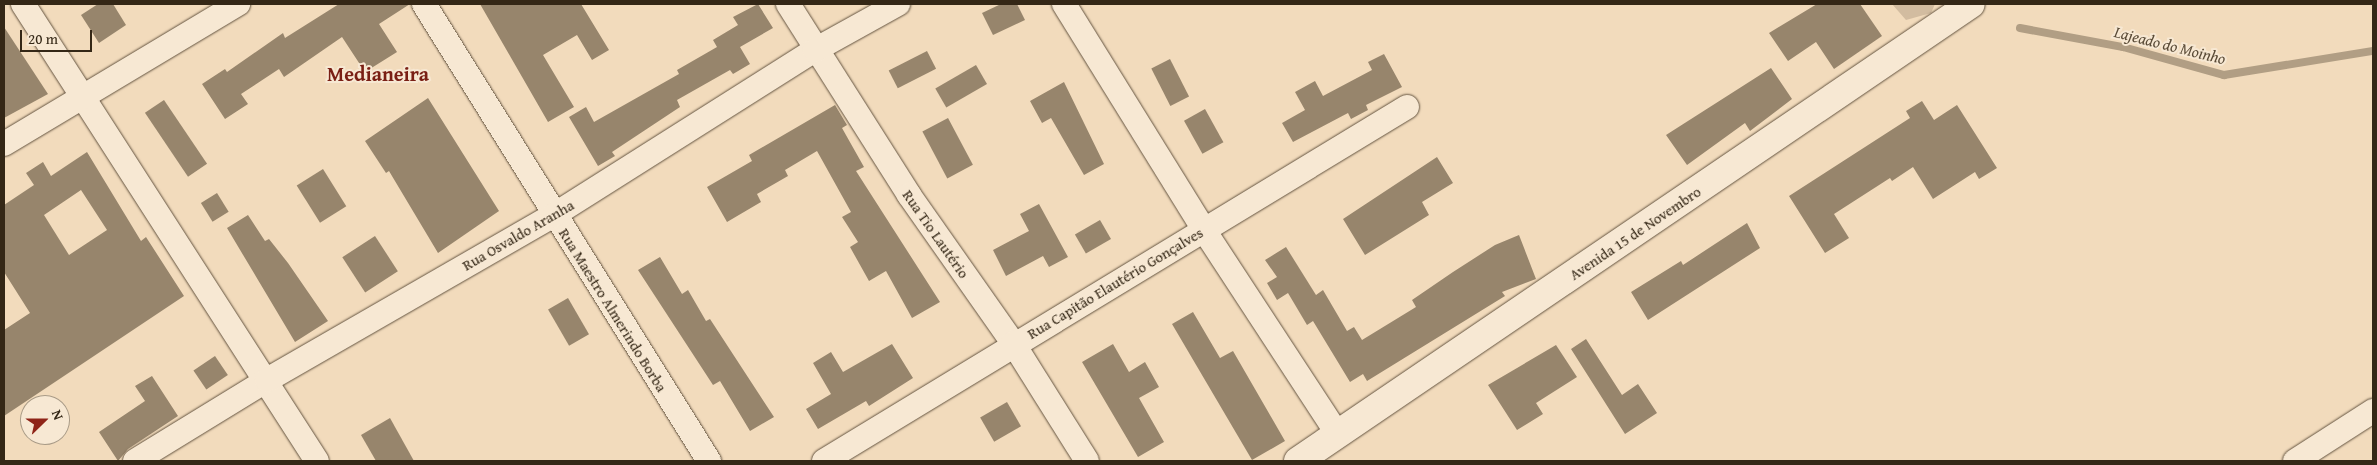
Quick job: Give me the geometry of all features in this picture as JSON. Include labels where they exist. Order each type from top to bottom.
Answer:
[{"type":"street","points":[[23,4],[85,97],[317,461]]},
{"type":"street","points":[[4,144],[238,4]]},
{"type":"street","name":"Rua Maestro Almerindo Borba","points":[[424,4],[709,461]]},
{"type":"street","name":"Rua Tio Lautério","points":[[788,4],[815,50],[909,196],[1013,343],[1087,461]]},
{"type":"street","name":"Rua Osvaldo Aranha","points":[[135,461],[267,380],[554,215],[815,50],[898,4]]},
{"type":"street","points":[[1064,4],[1204,230],[1338,435]]},
{"type":"street","name":"Avenida 15 de Novembro","points":[[1298,461],[1971,4]]},
{"type":"street","name":"Rua Capitão Elautério Gonçalves","points":[[824,461],[1013,343],[1407,107]]},
{"type":"street","points":[[2295,461],[2373,411]]},
{"type":"shaded area","points":[[1892,4],[1935,4],[1931,13],[1906,20]]},
{"type":"building","points":[[98,4],[113,4],[126,25],[99,43],[81,15]]},
{"type":"building","points":[[339,4],[410,4],[379,24],[397,52],[365,72],[342,37],[284,77],[279,69],[241,94],[248,104],[225,119],[202,84],[225,69],[227,72],[283,33],[285,38]]},
{"type":"building","points":[[480,4],[581,4],[609,50],[592,60],[577,35],[543,55],[574,107],[548,122]]},
{"type":"building","points":[[758,4],[773,28],[740,47],[750,64],[733,74],[730,70],[677,100],[680,107],[612,152],[615,156],[598,166],[569,117],[586,107],[594,122],[679,74],[677,70],[717,47],[713,40],[738,25],[733,17]]},
{"type":"building","points":[[1001,4],[1017,4],[1025,20],[993,35],[982,13]]},
{"type":"building","points":[[1817,4],[1860,4],[1882,36],[1834,69],[1816,42],[1788,61],[1769,33]]},
{"type":"building","points":[[4,27],[48,94],[4,118]]},
{"type":"building","points":[[927,51],[936,69],[898,88],[889,71]]},
{"type":"building","points":[[1384,54],[1402,87],[1366,105],[1368,110],[1351,119],[1348,113],[1293,142],[1282,123],[1305,110],[1295,92],[1315,81],[1323,96],[1372,70],[1368,62]]},
{"type":"building","points":[[1170,59],[1189,96],[1170,106],[1151,69]]},
{"type":"building","points":[[976,65],[987,84],[946,108],[935,88]]},
{"type":"building","points":[[1771,68],[1792,99],[1750,131],[1745,123],[1687,165],[1666,135]]},
{"type":"building","points":[[1064,82],[1104,164],[1084,175],[1051,118],[1042,123],[1030,101]]},
{"type":"building","points":[[428,98],[499,211],[438,253],[389,171],[386,173],[365,141]]},
{"type":"building","points":[[164,100],[207,164],[188,177],[145,113]]},
{"type":"building","points":[[1922,101],[1934,120],[1957,105],[1997,168],[1979,179],[1975,172],[1933,199],[1913,167],[1892,181],[1890,178],[1834,214],[1849,238],[1825,253],[1789,196],[1910,118],[1906,111]]},
{"type":"building","points":[[835,105],[847,125],[842,128],[864,167],[856,171],[940,302],[912,318],[886,271],[869,281],[850,247],[858,242],[842,217],[851,212],[817,151],[785,170],[788,176],[757,194],[761,202],[727,222],[707,187],[752,161],[749,155]]},
{"type":"building","points":[[1205,109],[1223,142],[1202,154],[1184,121]]},
{"type":"building","points":[[948,118],[973,165],[947,178],[922,132]]},
{"type":"building","points":[[87,152],[141,241],[146,237],[184,296],[36,395],[20,395],[20,405],[4,416],[4,330],[30,313],[4,272],[4,205],[34,185],[26,173],[43,162],[51,176]],"holes":[[[81,190],[107,230],[69,255],[44,215]]]},
{"type":"building","points":[[1437,157],[1453,183],[1422,202],[1429,215],[1365,255],[1343,219]]},
{"type":"building","points":[[323,169],[346,206],[320,223],[297,185]]},
{"type":"building","points":[[217,193],[229,212],[213,222],[201,203]]},
{"type":"building","points":[[1039,204],[1068,257],[1049,267],[1043,256],[1006,276],[993,250],[1029,231],[1020,214]]},
{"type":"building","points":[[248,215],[265,241],[269,239],[288,263],[328,321],[295,342],[227,228]]},
{"type":"building","points":[[1100,220],[1111,239],[1086,254],[1075,235]]},
{"type":"building","points":[[1747,223],[1760,248],[1648,320],[1631,292],[1681,261],[1683,265]]},
{"type":"building","points":[[1519,235],[1536,279],[1502,292],[1505,296],[1367,381],[1363,374],[1350,382],[1313,321],[1307,325],[1288,293],[1277,300],[1267,283],[1277,277],[1265,260],[1286,247],[1316,295],[1323,290],[1347,331],[1354,327],[1362,340],[1416,307],[1412,300],[1453,272],[1495,245]]},
{"type":"building","points":[[375,236],[398,271],[365,292],[342,257]]},
{"type":"building","points":[[660,257],[682,294],[688,290],[706,321],[710,319],[774,417],[750,431],[720,381],[713,385],[638,270]]},
{"type":"building","points":[[568,298],[589,334],[569,346],[548,310]]},
{"type":"building","points":[[1193,312],[1220,358],[1233,351],[1285,441],[1252,460],[1172,324]]},
{"type":"building","points":[[1586,339],[1622,395],[1638,384],[1657,413],[1625,434],[1571,349]]},
{"type":"building","points":[[892,344],[913,378],[869,406],[866,401],[818,429],[806,409],[831,394],[813,363],[831,352],[843,372]]},
{"type":"building","points":[[1113,344],[1129,372],[1145,362],[1159,387],[1139,398],[1164,442],[1138,457],[1082,362]]},
{"type":"building","points":[[1556,345],[1577,377],[1536,403],[1543,414],[1517,430],[1488,385]]},
{"type":"building","points":[[215,356],[228,375],[206,390],[193,371]]},
{"type":"building","points":[[152,376],[178,416],[128,449],[118,461],[99,432],[145,401],[135,386]]},
{"type":"building","points":[[1007,402],[1021,426],[994,442],[980,418]]},
{"type":"building","points":[[390,418],[414,461],[376,461],[361,435]]},
{"type":"waterway","name":"Lajeado do Moinho","points":[[2020,28],[2123,47],[2224,75],[2373,51]]},
{"type":"district","name":"Medianeira","points":[[378,73]]}]
